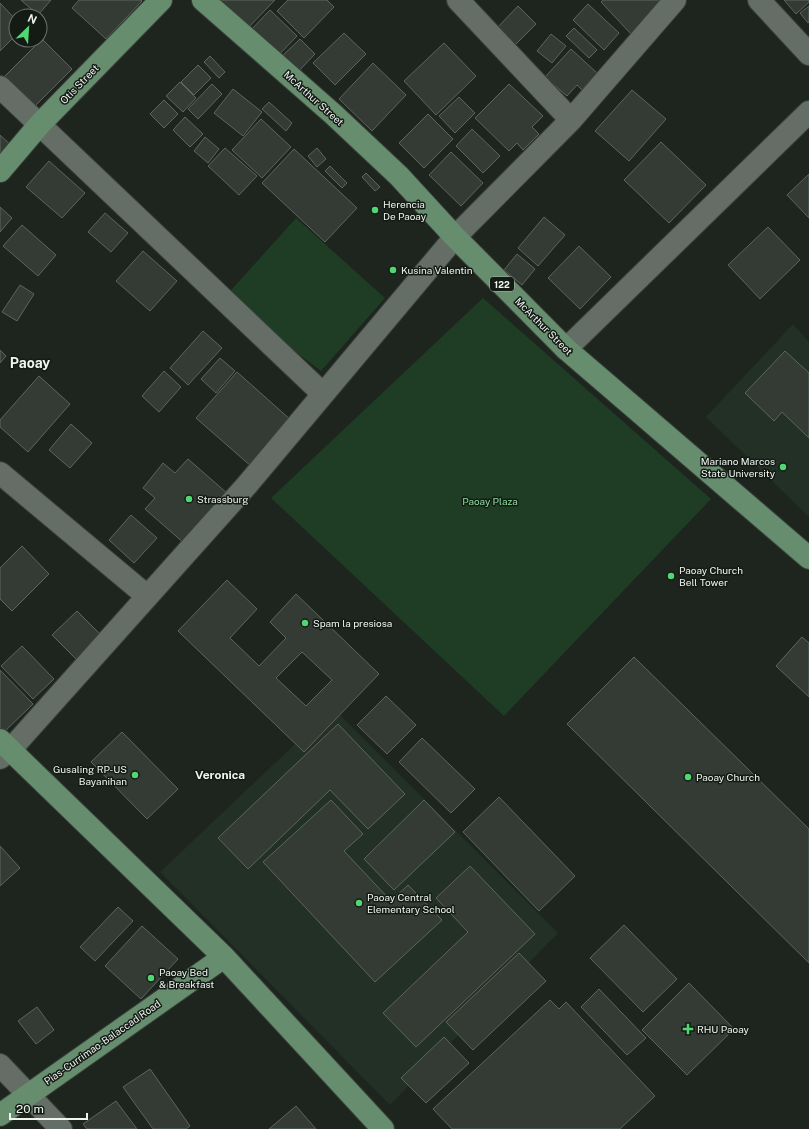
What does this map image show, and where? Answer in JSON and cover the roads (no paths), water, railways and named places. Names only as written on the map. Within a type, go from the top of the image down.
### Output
[{"type":"main road","name":"Otis Street","points":[[0,171],[40,124],[161,0]]},
{"type":"main road","name":"McArthur Street","points":[[203,0],[333,114],[393,171],[566,349],[686,454],[806,551]]},
{"type":"main road","points":[[4,749],[224,957],[383,1129]]},
{"type":"main road","name":"Pias-Currimao-Balaccad Road","points":[[0,1115],[29,1093],[224,957]]},
{"type":"street","points":[[458,0],[571,120]]},
{"type":"street","points":[[4,749],[147,596],[247,485],[322,393],[455,236],[571,120],[675,0]]},
{"type":"street","points":[[759,0],[809,54]]},
{"type":"street","points":[[0,87],[322,393]]},
{"type":"street","points":[[566,349],[809,112]]},
{"type":"street","points":[[0,474],[147,596]]},
{"type":"street","points":[[0,1065],[29,1093],[61,1129]]},
{"type":"place","name":"Herencia De Paoay","points":[[375,210]]},
{"type":"place","name":"Kusina Valentin","points":[[393,270]]},
{"type":"place","name":"Mariano Marcos State University","points":[[783,467]]},
{"type":"place","name":"Strassburg","points":[[189,499]]},
{"type":"place","name":"Paoay Church Bell Tower","points":[[671,576]]},
{"type":"place","name":"Spam la presiosa","points":[[305,623]]},
{"type":"place","name":"Gusaling RP-US Bayanihan","points":[[135,775]]},
{"type":"place","name":"Paoay Church","points":[[688,777]]},
{"type":"place","name":"Paoay Central Elementary School","points":[[359,903]]},
{"type":"place","name":"Paoay Bed & Breakfast","points":[[151,978]]},
{"type":"place","name":"RHU Paoay","points":[[688,1029]]},
{"type":"district","name":"Paoay","points":[[30,363]]},
{"type":"district","name":"Veronica","points":[[220,775]]},
{"type":"park label","name":"Paoay Plaza","points":[[490,501]]}]
